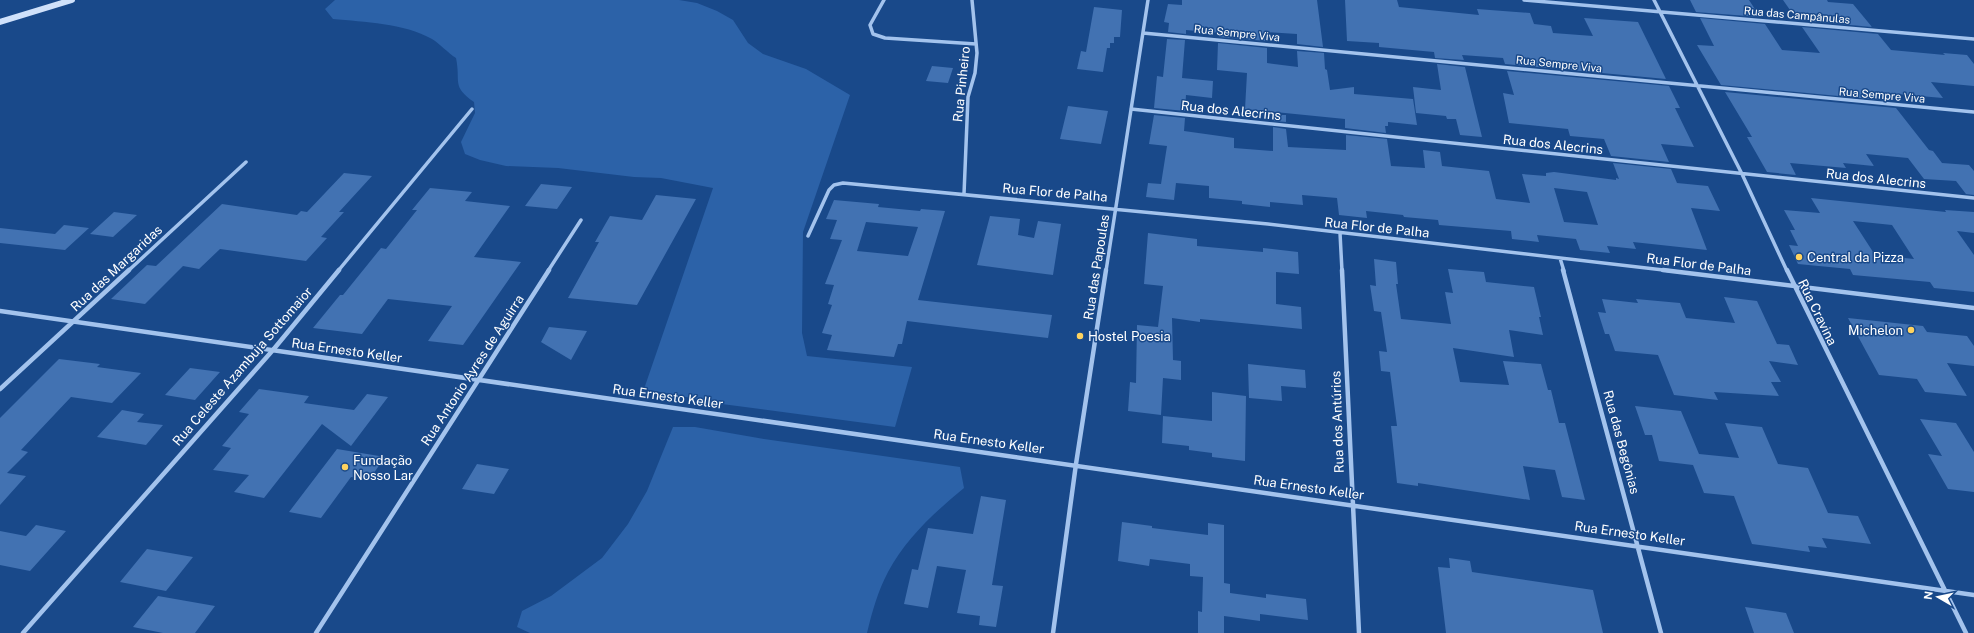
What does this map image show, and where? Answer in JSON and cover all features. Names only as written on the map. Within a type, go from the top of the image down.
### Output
[{"type":"street","points":[[0,22],[72,0]]},
{"type":"street","points":[[884,0],[870,25],[873,34],[885,38],[976,44]]},
{"type":"street","name":"Rua Pinheiro","points":[[964,194],[968,98],[975,74],[976,44],[972,0]]},
{"type":"street","name":"Rua das Papoulas","points":[[1053,633],[1076,464],[1148,0]]},
{"type":"street","name":"Rua das Campânulas","points":[[1524,0],[1974,39]]},
{"type":"street","name":"Rua Cravina","points":[[1654,0],[1742,174],[1794,286],[1966,633]]},
{"type":"street","name":"Rua Sempre Viva","points":[[1143,33],[1698,87],[1974,112]]},
{"type":"street","name":"Rua Celeste Azambuja Sottomaior","points":[[23,633],[273,350],[472,109]]},
{"type":"street","name":"Rua dos Alecrins","points":[[1131,109],[1974,198]]},
{"type":"street","name":"Rua das Margaridas","points":[[0,388],[246,162]]},
{"type":"street","name":"Rua Flor de Palha","points":[[808,236],[829,190],[834,185],[843,183],[1116,208],[1560,258],[1974,308]]},
{"type":"street","name":"Rua Antonio Ayres de Aguirra","points":[[316,633],[581,220]]},
{"type":"street","name":"Rua dos Antúrios","points":[[1340,233],[1351,504],[1359,633]]},
{"type":"street","name":"Rua das Begônias","points":[[1560,258],[1661,633]]},
{"type":"street","name":"Rua Ernesto Keller","points":[[0,311],[1076,464],[1974,595]]},
{"type":"shaded area","points":[[335,0],[679,0],[697,3],[717,11],[733,20],[748,43],[763,54],[806,69],[850,95],[803,232],[802,333],[807,356],[912,367],[895,427],[722,404],[644,389],[713,188],[661,178],[634,177],[558,168],[506,166],[480,160],[465,154],[461,142],[475,113],[474,102],[462,92],[458,83],[456,58],[432,39],[397,26],[333,19],[325,9]]},
{"type":"shaded area","points":[[673,427],[695,427],[764,439],[960,467],[964,488],[942,506],[903,548],[884,579],[873,609],[867,633],[530,633],[517,627],[522,611],[551,596],[602,558],[628,524],[647,491]]},
{"type":"building","points":[[1182,0],[1317,0],[1323,47],[1297,44],[1297,34],[1266,32],[1266,41],[1219,37],[1219,33],[1186,30],[1186,34],[1168,32],[1169,23],[1164,22],[1168,4],[1182,5]]},
{"type":"building","points":[[1345,0],[1397,0],[1399,7],[1479,15],[1477,9],[1530,13],[1534,24],[1551,26],[1553,33],[1593,36],[1584,18],[1638,22],[1666,79],[1505,64],[1503,58],[1462,55],[1464,60],[1435,58],[1434,52],[1379,47],[1379,43],[1347,41]]},
{"type":"building","points":[[1690,0],[1749,0],[1760,17],[1696,12]]},
{"type":"building","points":[[1783,0],[1827,0],[1828,2],[1853,4],[1872,27],[1797,20]]},
{"type":"building","points":[[1094,7],[1122,10],[1120,37],[1114,37],[1114,43],[1110,43],[1110,48],[1107,48],[1103,72],[1077,69],[1081,51],[1086,52]]},
{"type":"building","points":[[1700,18],[1765,24],[1782,50],[1820,53],[1802,27],[1878,34],[1891,50],[1945,55],[1943,53],[1967,55],[1974,64],[1974,86],[1931,82],[1943,98],[1885,93],[1891,101],[1721,85],[1697,45],[1714,46]]},
{"type":"building","points":[[1167,39],[1185,40],[1182,78],[1213,81],[1212,98],[1186,95],[1185,111],[1154,108],[1157,76],[1163,77]]},
{"type":"building","points":[[1218,43],[1267,48],[1267,63],[1298,67],[1297,51],[1324,53],[1325,69],[1327,70],[1330,90],[1354,87],[1354,94],[1413,99],[1417,125],[1388,122],[1388,126],[1385,126],[1386,133],[1345,128],[1345,119],[1245,109],[1247,73],[1217,70]]},
{"type":"building","points":[[1437,64],[1465,67],[1482,137],[1460,135],[1456,119],[1447,119],[1446,116],[1416,113],[1413,87],[1441,90]]},
{"type":"building","points":[[932,66],[953,68],[948,83],[926,81]]},
{"type":"building","points":[[1507,71],[1669,86],[1680,108],[1675,108],[1694,147],[1661,144],[1669,162],[1611,156],[1604,139],[1570,136],[1568,129],[1509,123],[1503,93],[1514,95]]},
{"type":"building","points":[[1725,92],[1896,108],[1929,150],[1933,151],[1942,163],[1969,165],[1974,171],[1974,195],[1966,194],[1956,181],[1924,179],[1908,158],[1866,154],[1874,166],[1843,163],[1846,168],[1790,163],[1796,175],[1767,172],[1747,137],[1752,137]]},
{"type":"building","points":[[1068,106],[1108,111],[1101,144],[1060,139]]},
{"type":"building","points":[[1154,115],[1185,118],[1184,131],[1234,138],[1234,148],[1273,151],[1273,127],[1286,129],[1288,147],[1346,150],[1346,135],[1387,139],[1391,166],[1425,168],[1423,150],[1440,152],[1442,166],[1489,171],[1496,199],[1530,203],[1522,174],[1546,176],[1546,173],[1554,172],[1616,180],[1616,178],[1619,179],[1613,163],[1671,169],[1677,183],[1708,186],[1720,211],[1691,208],[1707,250],[1633,242],[1636,249],[1607,246],[1610,253],[1580,250],[1576,239],[1537,235],[1539,242],[1512,239],[1511,231],[1439,225],[1438,220],[1404,217],[1403,215],[1366,211],[1367,218],[1339,215],[1337,198],[1302,195],[1303,205],[1270,202],[1270,207],[1242,204],[1242,201],[1209,198],[1209,186],[1176,183],[1174,200],[1146,197],[1148,183],[1161,184],[1167,146],[1149,144]],"holes":[[[1554,188],[1587,192],[1598,225],[1564,222]]]},
{"type":"building","points":[[1273,115],[1286,115],[1286,122],[1273,121]]},
{"type":"building","points":[[344,173],[372,176],[339,212],[344,212],[321,237],[327,238],[306,261],[220,249],[199,269],[183,266],[145,304],[111,299],[147,265],[156,266],[222,204],[297,215],[301,211],[307,212]]},
{"type":"building","points":[[541,184],[572,187],[557,209],[525,206]]},
{"type":"building","points":[[430,188],[472,192],[465,201],[510,206],[474,257],[521,262],[463,345],[428,341],[452,306],[388,299],[362,334],[313,328],[340,295],[343,295],[381,248],[386,249],[417,210],[412,210]]},
{"type":"building","points":[[656,195],[696,199],[637,305],[568,298],[599,242],[595,242],[610,216],[642,220]]},
{"type":"building","points":[[1811,198],[1946,212],[1945,210],[1974,212],[1974,233],[1957,231],[1974,255],[1974,292],[1934,288],[1930,282],[1853,275],[1850,269],[1798,264],[1789,245],[1798,246],[1790,230],[1795,230],[1784,210],[1820,213]],"holes":[[[1853,221],[1892,225],[1914,259],[1875,255]]]},
{"type":"building","points":[[834,200],[879,204],[878,207],[920,211],[921,209],[945,211],[918,300],[1052,315],[1048,338],[907,321],[902,344],[898,344],[894,357],[827,350],[832,335],[822,333],[832,305],[828,304],[834,285],[825,284],[842,240],[830,239],[837,220],[826,219]],"holes":[[[866,222],[918,227],[908,256],[857,251]]]},
{"type":"building","points":[[114,212],[137,215],[113,237],[90,234]]},
{"type":"building","points":[[990,216],[1020,219],[1018,235],[1034,238],[1038,221],[1061,224],[1053,275],[977,265]]},
{"type":"building","points":[[64,225],[89,228],[65,250],[0,243],[0,228],[55,234]]},
{"type":"building","points":[[1148,233],[1197,239],[1197,246],[1263,252],[1263,248],[1298,252],[1299,274],[1276,272],[1276,304],[1301,307],[1302,329],[1200,319],[1200,322],[1172,318],[1173,360],[1181,361],[1181,380],[1163,378],[1161,415],[1128,411],[1130,382],[1136,383],[1137,325],[1158,327],[1163,286],[1144,284]]},
{"type":"building","points":[[1374,259],[1396,262],[1398,284],[1396,284],[1401,319],[1451,324],[1445,292],[1453,293],[1448,269],[1484,272],[1486,282],[1534,287],[1541,317],[1539,317],[1543,335],[1509,330],[1514,357],[1453,348],[1460,382],[1509,385],[1503,361],[1541,364],[1548,390],[1551,390],[1559,423],[1565,423],[1585,500],[1562,497],[1555,470],[1523,466],[1530,500],[1418,483],[1418,486],[1397,483],[1391,426],[1397,426],[1390,372],[1381,371],[1379,351],[1387,352],[1381,312],[1374,311],[1370,285],[1376,286]]},
{"type":"building","points":[[1724,297],[1757,301],[1777,344],[1789,345],[1798,365],[1769,361],[1781,382],[1771,382],[1779,396],[1714,392],[1718,400],[1674,395],[1658,355],[1615,351],[1609,334],[1605,334],[1598,312],[1606,313],[1602,299],[1638,303],[1636,299],[1680,303],[1686,318],[1735,323]]},
{"type":"building","points":[[1848,318],[1923,326],[1927,332],[1967,336],[1974,346],[1974,366],[1947,363],[1967,396],[1925,392],[1917,379],[1879,375]]},
{"type":"building","points":[[549,327],[587,331],[571,360],[541,342]]},
{"type":"building","points":[[59,359],[100,364],[97,367],[141,373],[112,403],[71,397],[21,450],[28,452],[7,473],[26,476],[0,505],[0,418]]},
{"type":"building","points":[[1248,364],[1305,370],[1306,388],[1281,386],[1282,401],[1249,398]]},
{"type":"building","points":[[190,368],[220,372],[195,400],[165,395]]},
{"type":"building","points":[[259,389],[309,396],[304,403],[354,410],[367,394],[388,397],[351,446],[322,424],[264,498],[234,492],[249,475],[213,470],[231,448],[222,446],[249,414],[239,412]]},
{"type":"building","points":[[1212,392],[1246,396],[1245,461],[1212,457],[1212,453],[1189,450],[1189,446],[1162,443],[1163,416],[1212,421]]},
{"type":"building","points":[[1635,406],[1681,411],[1699,454],[1739,458],[1725,423],[1762,427],[1778,464],[1808,468],[1828,513],[1858,516],[1871,544],[1822,538],[1827,548],[1808,546],[1810,552],[1752,544],[1734,496],[1704,493],[1693,465],[1659,461],[1652,435],[1645,435]]},
{"type":"building","points":[[122,410],[144,414],[137,422],[163,425],[146,445],[97,437]]},
{"type":"building","points":[[1920,419],[1956,423],[1974,452],[1974,492],[1948,489],[1928,454],[1942,456]]},
{"type":"building","points":[[337,449],[385,457],[369,480],[351,477],[321,518],[289,512]]},
{"type":"building","points":[[477,464],[509,469],[494,494],[462,489]]},
{"type":"building","points":[[981,496],[1006,500],[992,585],[1003,586],[996,627],[979,625],[980,616],[957,613],[966,570],[937,566],[928,608],[904,604],[912,569],[918,570],[928,528],[973,534]]},
{"type":"building","points":[[1122,522],[1152,526],[1152,528],[1208,535],[1208,523],[1224,525],[1224,583],[1230,584],[1230,593],[1266,598],[1266,594],[1306,599],[1308,620],[1260,614],[1260,621],[1224,616],[1224,633],[1198,633],[1198,611],[1202,612],[1203,577],[1190,576],[1190,564],[1150,559],[1149,566],[1118,561]]},
{"type":"building","points":[[36,525],[66,531],[30,571],[0,565],[0,531],[26,536]]},
{"type":"building","points":[[147,549],[193,557],[166,591],[120,582]]},
{"type":"building","points":[[1449,558],[1470,561],[1472,572],[1593,590],[1603,633],[1446,633],[1438,567],[1450,568]]},
{"type":"building","points":[[158,596],[215,606],[195,633],[163,633],[133,627]]},
{"type":"building","points":[[1745,607],[1786,613],[1794,633],[1754,633]]},
{"type":"place","name":"Central da Pizza","points":[[1799,257]]},
{"type":"place","name":"Michelon","points":[[1911,330]]},
{"type":"place","name":"Hostel Poesia","points":[[1080,336]]},
{"type":"place","name":"Fundação Nosso Lar","points":[[345,467]]}]
